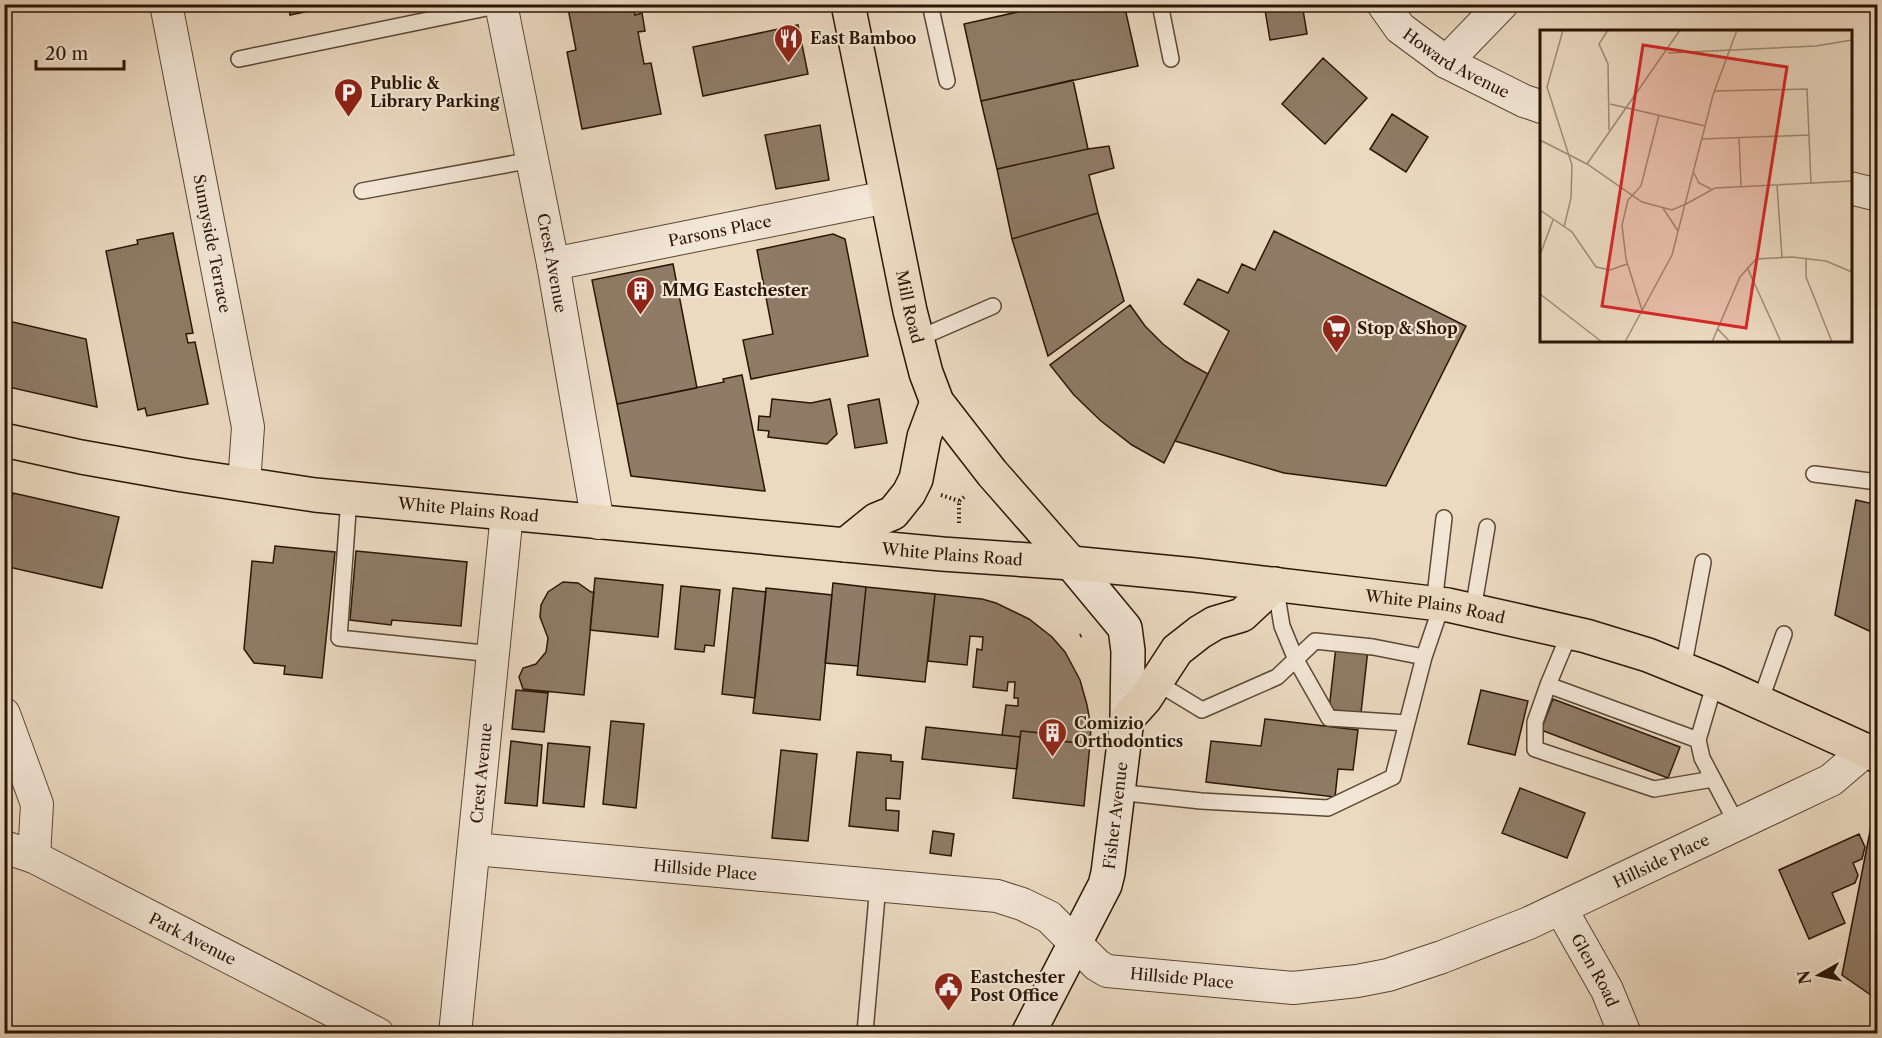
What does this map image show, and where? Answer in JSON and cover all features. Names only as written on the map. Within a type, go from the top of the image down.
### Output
[{"type":"main road","name":"Mill Road","points":[[848,4],[917,339],[926,374],[937,402],[992,473],[1071,563]]},
{"type":"main road","points":[[845,545],[876,520],[893,513],[909,494],[916,479],[924,437],[937,402]]},
{"type":"main road","name":"White Plains Road","points":[[4,440],[81,457],[279,491],[598,523],[1071,563],[1275,584],[1450,606],[1570,632],[1648,655],[1715,682],[1871,754]]},
{"type":"main road","points":[[1127,719],[1144,699],[1177,650],[1215,623],[1242,615],[1275,584]]},
{"type":"street","name":"Sunnyside Terrace","points":[[166,4],[248,427],[244,484]]},
{"type":"street","name":"Howard Avenue","points":[[1383,4],[1400,28],[1446,62],[1524,101],[1540,106]]},
{"type":"street","points":[[1446,62],[1502,4]]},
{"type":"street","name":"Crest Avenue","points":[[501,5],[553,264],[598,523]]},
{"type":"street","points":[[1852,188],[1878,195]]},
{"type":"street","name":"Parsons Place","points":[[553,264],[887,197]]},
{"type":"street","name":"Crest Avenue","points":[[455,1034],[507,513]]},
{"type":"street","name":"Fisher Avenue","points":[[1028,1034],[1105,885],[1127,719],[1128,651],[1125,628],[1071,563]]},
{"type":"street","points":[[4,714],[37,804],[34,857]]},
{"type":"street","name":"Hillside Place","points":[[474,849],[997,896],[1022,904],[1049,917],[1097,965],[1107,971],[1293,988],[1388,975],[1442,957],[1561,909],[1831,780],[1871,754]]},
{"type":"street","name":"Park Avenue","points":[[4,847],[34,857],[378,1034]]},
{"type":"street","name":"Glen Road","points":[[1561,909],[1607,990],[1625,1034]]},
{"type":"lane","points":[[930,4],[947,81]]},
{"type":"lane","points":[[1160,4],[1171,59]]},
{"type":"lane","points":[[239,59],[501,5]]},
{"type":"lane","points":[[362,191],[532,160]]},
{"type":"lane","points":[[917,339],[993,306]]},
{"type":"lane","points":[[1814,474],[1878,482]]},
{"type":"lane","points":[[350,498],[339,638],[493,654]]},
{"type":"lane","points":[[1444,518],[1450,606]]},
{"type":"lane","points":[[1117,792],[1201,801],[1328,808],[1393,777],[1424,657],[1487,527]]},
{"type":"lane","points":[[1683,669],[1703,562]]},
{"type":"lane","points":[[1275,584],[1282,626],[1296,660],[1329,718],[1407,723]]},
{"type":"lane","points":[[1570,632],[1535,722],[1535,749],[1654,789],[1713,779]]},
{"type":"lane","points":[[1760,702],[1784,634]]},
{"type":"lane","points":[[1156,682],[1202,710],[1277,677],[1315,641],[1373,647],[1424,657]]},
{"type":"lane","points":[[1715,682],[1698,740],[1702,758],[1737,824]]},
{"type":"lane","points":[[1548,685],[1698,740]]},
{"type":"lane","points":[[873,1034],[865,1032],[878,885]]},
{"type":"path","points":[[959,523],[959,501],[964,497]]},
{"type":"building","points":[[288,4],[342,4],[290,15]]},
{"type":"building","points":[[558,4],[633,4],[635,15],[642,13],[645,31],[638,32],[644,64],[651,63],[661,114],[582,129],[567,52],[576,50],[568,8],[559,9]]},
{"type":"building","points":[[1053,4],[1124,4],[1138,66],[981,101],[964,24]]},
{"type":"building","points":[[1264,4],[1302,4],[1307,34],[1270,40]]},
{"type":"building","points":[[798,25],[808,74],[703,96],[693,47]]},
{"type":"building","points":[[1323,58],[1367,98],[1325,144],[1282,104]]},
{"type":"building","points":[[1073,80],[1088,149],[997,169],[981,101]]},
{"type":"building","points":[[1392,114],[1428,137],[1406,172],[1370,149]]},
{"type":"building","points":[[820,125],[829,180],[776,189],[765,135]]},
{"type":"building","points":[[1109,146],[1114,168],[1089,175],[1098,213],[1012,239],[997,169]]},
{"type":"building","points":[[1098,213],[1124,301],[1048,356],[1012,239]]},
{"type":"building","name":"Stop & Shop","points":[[1274,231],[1466,326],[1386,486],[1284,473],[1175,441],[1229,331],[1184,304],[1198,279],[1228,293],[1242,264],[1255,270]]},
{"type":"building","points":[[173,233],[193,333],[186,334],[188,343],[195,342],[208,404],[147,416],[145,408],[138,410],[106,251],[138,244],[137,240]]},
{"type":"building","points":[[833,234],[845,239],[868,356],[751,379],[743,340],[773,334],[757,250]]},
{"type":"building","name":"MMG Eastchester","points":[[673,264],[697,388],[617,404],[592,280]]},
{"type":"building","points":[[1130,305],[1145,326],[1163,344],[1185,361],[1208,374],[1164,463],[1132,445],[1101,421],[1074,395],[1050,365]]},
{"type":"building","points":[[4,320],[86,339],[97,407],[4,386]]},
{"type":"building","points":[[742,375],[765,491],[631,476],[617,404],[724,382],[723,379]]},
{"type":"building","points":[[772,399],[811,403],[830,399],[837,434],[827,444],[768,437],[769,431],[758,430],[759,416],[770,417]]},
{"type":"building","points":[[879,399],[887,443],[855,448],[848,405]]},
{"type":"building","points":[[13,493],[119,517],[102,588],[4,566],[4,505],[10,506]]},
{"type":"building","points":[[1856,500],[1878,505],[1878,635],[1835,615]]},
{"type":"building","points":[[275,546],[335,552],[322,678],[284,674],[285,666],[254,663],[244,649],[252,561],[273,563]]},
{"type":"building","points":[[356,551],[467,562],[461,626],[392,620],[391,625],[350,620]]},
{"type":"building","points":[[595,578],[663,585],[658,637],[590,630]]},
{"type":"building","points":[[563,582],[578,583],[594,592],[584,695],[523,689],[519,677],[523,668],[536,664],[546,652],[548,638],[540,617],[541,605],[548,592]]},
{"type":"building","points":[[833,583],[866,587],[858,666],[825,663]]},
{"type":"building","points":[[681,586],[720,590],[714,646],[705,645],[704,652],[675,649]]},
{"type":"building","points":[[866,587],[935,594],[925,682],[857,675]]},
{"type":"building","points":[[733,588],[766,592],[755,698],[722,694]]},
{"type":"building","points":[[766,588],[832,595],[820,720],[753,713]]},
{"type":"building","points":[[935,594],[982,599],[996,603],[1029,619],[1052,637],[1065,652],[1080,680],[1091,727],[1090,744],[1060,741],[1060,735],[1021,731],[1020,737],[1002,735],[1006,705],[1018,706],[1018,698],[1014,698],[1015,682],[1008,682],[1007,691],[973,687],[977,649],[982,650],[983,637],[970,636],[967,665],[928,661]]},
{"type":"building","points":[[1336,646],[1368,649],[1361,713],[1329,710]]},
{"type":"building","points":[[516,690],[548,693],[544,732],[512,729]]},
{"type":"building","points":[[1481,690],[1528,701],[1515,755],[1468,744]]},
{"type":"building","points":[[1553,699],[1680,747],[1668,778],[1541,730]]},
{"type":"building","points":[[1265,719],[1358,730],[1353,770],[1338,769],[1335,797],[1206,782],[1211,741],[1261,746]]},
{"type":"building","points":[[611,721],[644,724],[636,808],[603,804]]},
{"type":"building","points":[[926,727],[1020,737],[1017,769],[922,759]]},
{"type":"building","name":"Comizio Orthodontics","points":[[1021,731],[1060,735],[1060,741],[1090,744],[1084,806],[1013,798]]},
{"type":"building","points":[[511,741],[542,745],[537,806],[505,803]]},
{"type":"building","points":[[548,743],[590,747],[584,807],[543,803]]},
{"type":"building","points":[[781,750],[817,754],[808,841],[772,838]]},
{"type":"building","points":[[857,752],[891,755],[891,761],[903,762],[900,799],[886,798],[886,810],[899,811],[898,831],[849,826]]},
{"type":"building","points":[[1520,788],[1585,813],[1567,858],[1502,833]]},
{"type":"building","points":[[1873,816],[1878,817],[1878,1000],[1842,975]]},
{"type":"building","points":[[933,831],[954,834],[951,856],[930,853]]},
{"type":"building","points":[[1859,834],[1865,847],[1862,859],[1853,863],[1858,875],[1855,883],[1832,893],[1845,923],[1809,939],[1779,870]]},
{"type":"place","name":"East Bamboo","points":[[789,64]]},
{"type":"place","name":"Public & Library Parking","points":[[349,118]]},
{"type":"place","name":"MMG Eastchester","points":[[641,316]]},
{"type":"place","name":"Stop & Shop","points":[[1336,354]]},
{"type":"place","name":"Comizio Orthodontics","points":[[1053,758]]},
{"type":"place","name":"Eastchester Post Office","points":[[949,1012]]}]
